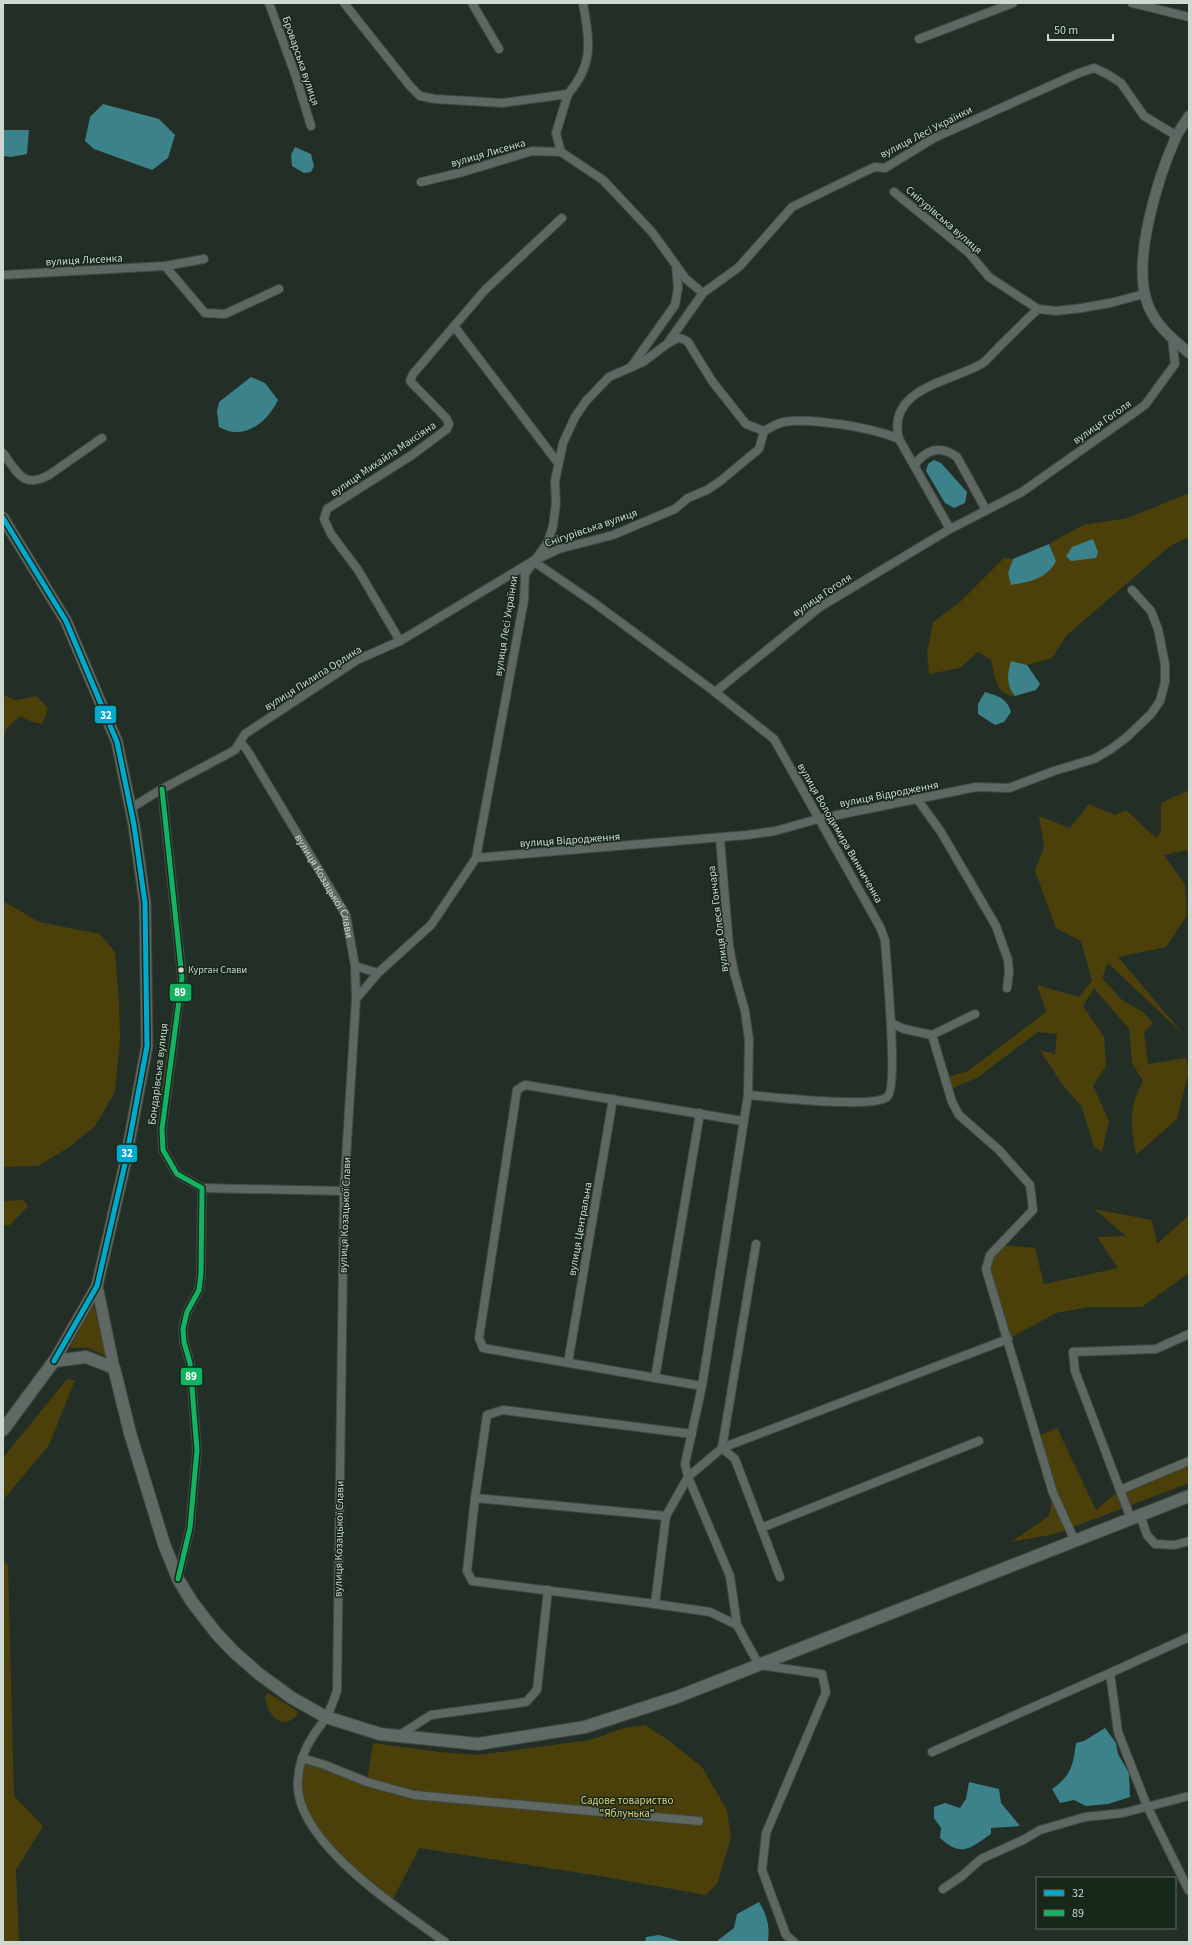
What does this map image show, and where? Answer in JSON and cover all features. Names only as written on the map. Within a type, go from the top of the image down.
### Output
[{"type":"main road","points":[[3,518],[66,621],[117,742],[131,808],[145,903],[147,1046],[126,1164],[97,1286],[54,1361],[3,1430]]},
{"type":"main road","points":[[97,1286],[114,1368],[130,1433],[164,1544],[178,1579],[192,1602],[211,1627],[234,1652],[259,1674],[292,1698],[326,1717],[380,1734],[478,1744],[585,1727],[677,1697],[1189,1496]]},
{"type":"main road","points":[[54,1361],[86,1357],[114,1368]]},
{"type":"street","name":"Броварська вулиця","points":[[269,3],[296,77],[311,126]]},
{"type":"street","points":[[344,3],[410,86],[420,96],[435,99],[503,103],[568,94]]},
{"type":"street","points":[[472,3],[499,49]]},
{"type":"street","points":[[583,3],[589,44],[585,67],[577,83],[568,94],[556,132],[562,152],[603,180],[652,232],[686,279],[703,293]]},
{"type":"street","points":[[919,39],[1013,3]]},
{"type":"street","points":[[1132,3],[1189,18]]},
{"type":"street","name":"вулиця Лесі Українки","points":[[356,999],[378,973],[431,925],[476,858],[524,600],[525,574],[548,542],[553,526],[556,503],[555,481],[563,443],[575,417],[586,401],[609,378],[643,362],[667,344],[703,293],[739,267],[792,207],[875,167],[885,168],[934,138],[1079,73],[1094,68],[1121,83],[1144,116],[1176,136]]},
{"type":"street","points":[[1189,116],[1176,136],[1166,164],[1147,228],[1143,265],[1144,294],[1148,306],[1159,325],[1189,353]]},
{"type":"street","name":"вулиця Лисенка","points":[[421,182],[462,172],[532,151],[562,152]]},
{"type":"street","name":"Снігурівська вулиця","points":[[894,192],[969,253],[989,277],[1038,309],[1056,311],[1082,308],[1110,303],[1144,294]]},
{"type":"street","name":"вулиця Михайла Максіяна","points":[[400,641],[358,570],[331,534],[324,519],[327,509],[412,455],[447,429],[449,424],[446,418],[410,381],[413,374],[485,290],[562,218]]},
{"type":"street","name":"вулиця Лисенка","points":[[3,275],[165,266],[204,259]]},
{"type":"street","points":[[630,368],[675,305],[678,288],[676,264]]},
{"type":"street","points":[[165,266],[205,314],[225,314],[279,289]]},
{"type":"street","points":[[950,529],[899,439],[895,426],[898,413],[907,402],[922,390],[983,363],[1038,309]]},
{"type":"street","points":[[454,326],[558,463]]},
{"type":"street","points":[[667,344],[678,338],[688,342],[712,381],[746,424],[764,431],[784,422],[816,422],[884,432],[899,439]]},
{"type":"street","name":"вулиця Гоголя","points":[[715,692],[820,608],[950,529],[1022,492],[1145,405],[1175,364],[1172,338]]},
{"type":"street","name":"Снігурівська вулиця","points":[[533,561],[559,549],[613,535],[675,509],[688,498],[707,490],[719,482],[758,449],[764,431]]},
{"type":"street","points":[[3,454],[23,479],[30,482],[40,480],[49,475],[102,438]]},
{"type":"street","points":[[914,466],[921,455],[931,451],[940,449],[950,452],[957,457],[986,510]]},
{"type":"street","name":"вулиця Пилипа Орлика","points":[[131,808],[162,789],[235,750],[245,734],[357,660],[400,641],[533,561]]},
{"type":"street","name":"вулиця Володимира Винниченка","points":[[533,561],[593,602],[715,692],[774,739],[818,819],[875,917],[885,940],[891,1023],[892,1086],[888,1097],[882,1100],[852,1102],[748,1095]]},
{"type":"street","name":"вулиця Відродження","points":[[476,858],[720,839],[775,831],[818,819],[918,800],[976,787],[1008,788],[1030,782],[1054,771],[1094,759],[1111,749],[1142,724],[1160,701],[1165,682],[1165,664],[1158,629],[1151,611],[1132,590]]},
{"type":"street","name":"вулиця Козацької Слави","points":[[240,742],[247,750],[346,915],[355,966],[356,999],[344,1191],[337,1691],[326,1717],[311,1738],[302,1758],[297,1780],[300,1800],[304,1816],[325,1842],[363,1881],[445,1942]]},
{"type":"street","name":"Бондарівська вулиця","points":[[162,789],[182,978],[162,1129],[163,1150],[177,1174],[202,1188]]},
{"type":"street","points":[[918,800],[941,832],[996,926],[1008,960],[1009,972],[1007,988]]},
{"type":"street","name":"вулиця Олеся Гончара","points":[[688,1477],[686,1464],[702,1386],[748,1095],[749,1040],[745,1011],[734,972],[729,946],[720,839]]},
{"type":"street","points":[[355,966],[378,973]]},
{"type":"street","points":[[891,1023],[904,1030],[932,1035],[975,1014]]},
{"type":"street","points":[[932,1035],[952,1102],[959,1115],[999,1150],[1030,1185],[1033,1210],[990,1255],[986,1268],[1053,1493],[1075,1541]]},
{"type":"street","points":[[702,1386],[483,1348],[479,1338],[517,1090],[526,1085],[700,1113],[744,1117]]},
{"type":"street","name":"вулиця Центральна","points":[[568,1363],[613,1099]]},
{"type":"street","points":[[656,1378],[700,1113]]},
{"type":"street","points":[[178,1579],[190,1528],[197,1450],[190,1363],[184,1342],[183,1329],[187,1312],[199,1290],[201,1273],[202,1188],[344,1191]]},
{"type":"street","points":[[722,1448],[756,1244]]},
{"type":"street","points":[[1189,1334],[1156,1349],[1073,1352],[1075,1371],[1120,1490],[1136,1517],[1155,1544],[1175,1545],[1189,1542]]},
{"type":"street","points":[[655,1604],[666,1516],[688,1477],[722,1448],[1008,1339]]},
{"type":"street","points":[[692,1434],[503,1410],[487,1415],[475,1498],[467,1571],[472,1581],[710,1612],[737,1625]]},
{"type":"street","points":[[761,1528],[979,1441]]},
{"type":"street","points":[[722,1448],[735,1459],[780,1577]]},
{"type":"street","points":[[1120,1490],[1189,1461]]},
{"type":"street","points":[[688,1477],[730,1576],[737,1625],[759,1665],[822,1674],[826,1692],[766,1833],[762,1870],[786,1935],[794,1942]]},
{"type":"street","points":[[475,1498],[666,1516]]},
{"type":"street","points":[[398,1736],[431,1715],[526,1702],[537,1690],[548,1590]]},
{"type":"street","points":[[932,1752],[1189,1637]]},
{"type":"street","points":[[1110,1673],[1118,1732],[1147,1806],[1189,1891]]},
{"type":"street","points":[[302,1758],[325,1765],[367,1782],[414,1795],[700,1821]]},
{"type":"street","points":[[943,1889],[962,1876],[981,1859],[1023,1840],[1040,1830],[1085,1817],[1123,1812],[1189,1796]]},
{"type":"green space","points":[[1189,493],[1189,537],[1170,546],[1066,636],[1052,658],[1027,665],[1011,661],[1008,679],[1010,688],[1015,696],[1008,695],[1000,689],[995,678],[991,660],[978,652],[960,668],[929,674],[927,653],[933,622],[959,603],[1004,558],[1013,559],[1008,573],[1056,561],[1049,544],[1083,525],[1128,518]]},
{"type":"green space","points":[[3,695],[16,700],[37,696],[48,709],[42,724],[32,722],[20,716],[6,729],[3,744]]},
{"type":"green space","points":[[1189,790],[1189,855],[1186,850],[1164,855],[1185,884],[1187,915],[1166,947],[1118,957],[1184,1035],[1108,963],[1102,978],[1122,1000],[1143,1012],[1153,1023],[1144,1032],[1148,1064],[1186,1058],[1189,1071],[1177,1119],[1136,1155],[1132,1117],[1135,1100],[1143,1081],[1132,1063],[1129,1029],[1094,988],[1083,1006],[1104,1037],[1106,1066],[1093,1086],[1109,1121],[1102,1152],[1094,1147],[1082,1107],[1062,1084],[1040,1050],[1055,1054],[1057,1034],[1038,1032],[977,1078],[948,1090],[945,1078],[968,1071],[1046,1012],[1037,985],[1079,997],[1092,981],[1081,941],[1056,928],[1035,871],[1044,847],[1039,816],[1070,828],[1089,804],[1115,815],[1126,810],[1156,838],[1161,832],[1161,803]]},
{"type":"green space","points":[[3,901],[39,922],[100,934],[115,952],[120,1039],[115,1092],[95,1126],[68,1148],[38,1166],[3,1167]]},
{"type":"green space","points":[[23,1200],[28,1206],[10,1225],[3,1226],[3,1201]]},
{"type":"green space","points":[[1094,1209],[1152,1220],[1157,1244],[1189,1215],[1189,1273],[1142,1307],[1088,1307],[1056,1313],[1008,1339],[986,1269],[1000,1245],[1035,1248],[1044,1284],[1118,1268],[1097,1237],[1126,1236]]},
{"type":"green space","points":[[93,1303],[108,1357],[88,1348],[70,1348]]},
{"type":"green space","points":[[67,1379],[75,1380],[49,1445],[3,1500],[3,1458]]},
{"type":"green space","points":[[1057,1428],[1096,1510],[1120,1490],[1189,1461],[1189,1483],[1055,1534],[1011,1542],[1049,1516],[1053,1493],[1037,1437]]},
{"type":"green space","points":[[3,1560],[8,1565],[14,1796],[43,1826],[16,1870],[19,1942],[3,1942]]},
{"type":"green space","points":[[268,1693],[297,1711],[297,1715],[291,1720],[285,1722],[275,1718],[271,1714],[266,1702],[265,1696]]},
{"type":"green space","name":"Садове товариство \"Яблунька\"","points":[[645,1725],[667,1739],[702,1767],[727,1810],[731,1838],[717,1884],[706,1895],[600,1876],[419,1848],[391,1903],[363,1881],[304,1816],[297,1779],[302,1758],[367,1782],[373,1743],[439,1752],[478,1755],[590,1740],[624,1728]]},
{"type":"water","points":[[103,104],[159,119],[175,135],[168,158],[152,170],[94,149],[85,141],[90,117]]},
{"type":"water","points":[[3,130],[29,130],[27,154],[11,157],[3,156]]},
{"type":"water","points":[[295,147],[311,154],[314,166],[311,172],[304,173],[292,166],[291,155]]},
{"type":"water","points":[[251,377],[265,383],[278,400],[275,406],[266,418],[255,427],[248,430],[232,432],[219,427],[217,412],[219,402]]},
{"type":"water","points":[[934,460],[941,463],[967,492],[965,503],[954,508],[945,503],[926,471],[928,464]]},
{"type":"water","points":[[1093,539],[1098,552],[1096,558],[1071,561],[1066,556],[1072,547]]},
{"type":"water","points":[[1049,544],[1056,561],[1048,572],[1037,579],[1011,585],[1008,573],[1013,559]]},
{"type":"water","points":[[1011,661],[1027,665],[1040,684],[1036,690],[1015,696],[1010,688],[1008,679]]},
{"type":"water","points":[[985,692],[998,696],[1009,707],[1011,712],[1004,722],[995,725],[978,714],[978,704]]},
{"type":"water","points":[[1105,1728],[1116,1743],[1118,1754],[1129,1773],[1130,1797],[1108,1804],[1086,1806],[1074,1800],[1060,1803],[1052,1789],[1068,1774],[1074,1758],[1076,1743],[1084,1741]]},
{"type":"water","points":[[969,1782],[999,1789],[1001,1803],[1020,1826],[991,1828],[991,1834],[971,1847],[966,1849],[954,1848],[940,1838],[941,1828],[934,1818],[934,1807],[945,1803],[960,1808],[966,1799]]},
{"type":"water","points":[[759,1902],[767,1921],[769,1931],[768,1942],[645,1942],[646,1937],[659,1935],[680,1941],[717,1941],[734,1928],[737,1914]]},
{"type":"transit line","name":"32","points":[[3,518],[66,621],[117,742],[134,825],[145,903],[147,1046],[125,1164],[97,1286],[54,1361]]},
{"type":"transit line","name":"89","points":[[162,789],[182,978],[162,1129],[163,1150],[177,1174],[202,1188],[201,1273],[199,1290],[187,1312],[183,1329],[184,1342],[190,1363],[197,1450],[190,1528],[178,1579]]},
{"type":"place","name":"Курган Слави","points":[[181,970]]}]
